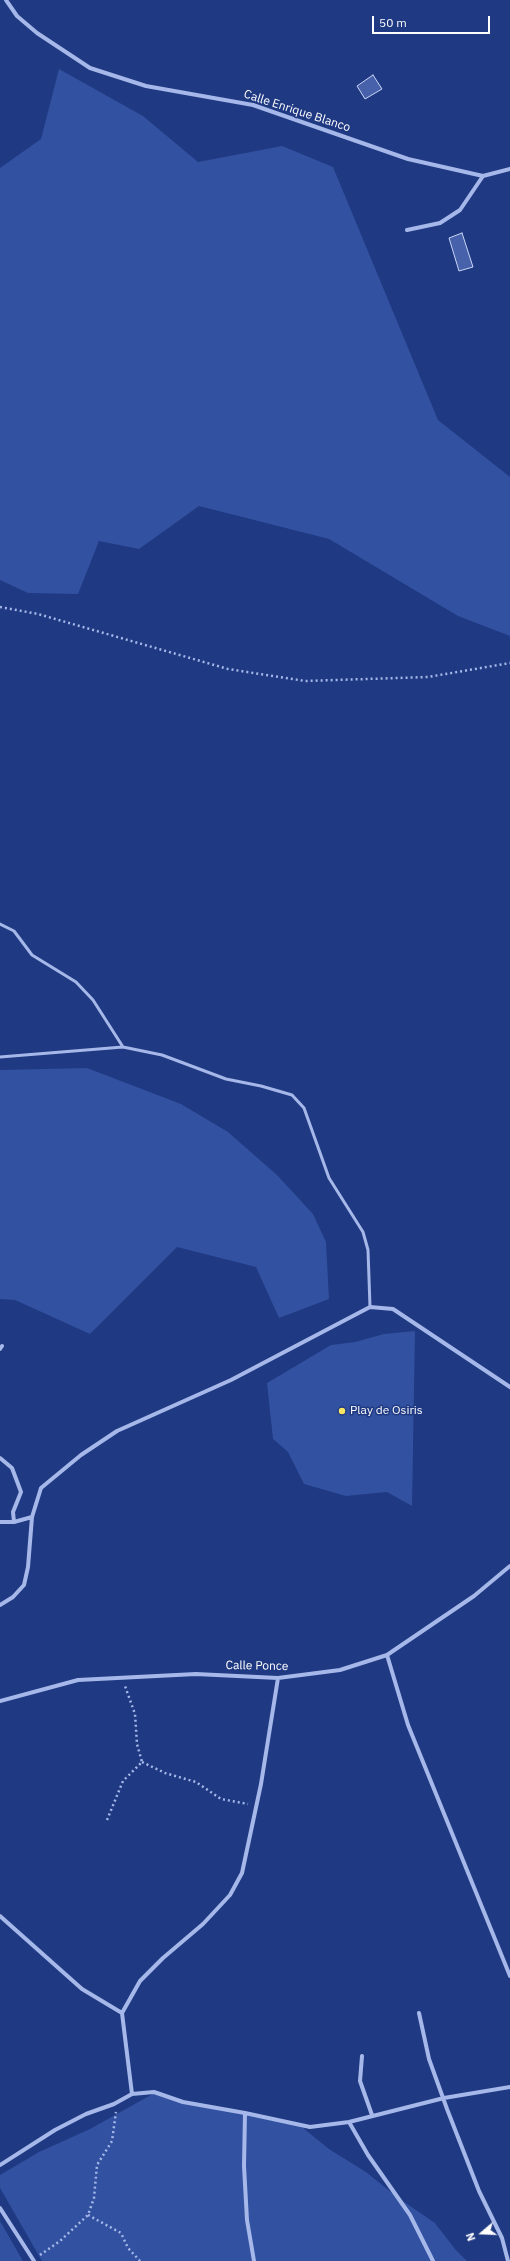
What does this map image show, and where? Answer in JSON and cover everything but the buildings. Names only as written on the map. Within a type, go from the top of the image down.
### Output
[{"type":"street","name":"Calle Enrique Blanco","points":[[6,0],[17,16],[37,33],[90,68],[146,86],[253,105],[408,159],[483,176],[510,169]]},
{"type":"street","points":[[407,230],[440,223],[460,210],[483,176]]},
{"type":"street","points":[[0,1605],[13,1597],[24,1585],[28,1567],[32,1517],[41,1488],[81,1455],[117,1431],[231,1380],[370,1307],[393,1309],[510,1386]]},
{"type":"street","points":[[0,1458],[12,1468],[21,1492],[13,1512],[14,1522]]},
{"type":"street","points":[[0,1522],[14,1522],[32,1517]]},
{"type":"street","name":"Calle Ponce","points":[[0,1702],[78,1680],[196,1674],[278,1678],[340,1670],[388,1655],[474,1596],[510,1566]]},
{"type":"street","points":[[388,1655],[408,1725],[510,1976]]},
{"type":"street","points":[[132,2094],[122,2013],[140,1981],[168,1954],[203,1924],[230,1895],[242,1873],[257,1805],[278,1678]]},
{"type":"street","points":[[0,1916],[82,1989],[122,2013]]},
{"type":"street","points":[[419,2013],[430,2059],[477,2185],[502,2238],[508,2261]]},
{"type":"street","points":[[362,2056],[360,2081],[372,2115]]},
{"type":"street","points":[[0,2165],[55,2130],[86,2114],[114,2104],[132,2094],[154,2092],[183,2102],[245,2112],[310,2127],[349,2122],[444,2098],[510,2088]]},
{"type":"street","points":[[245,2112],[246,2205],[254,2261]]},
{"type":"street","points":[[349,2122],[368,2155],[410,2215],[433,2261]]},
{"type":"street","points":[[0,2208],[34,2261]]},
{"type":"lane","points":[[0,924],[14,931],[32,955],[76,982],[93,1000],[122,1046]]},
{"type":"lane","points":[[0,1057],[122,1046],[162,1056],[226,1079],[261,1086],[292,1095],[304,1108],[329,1178],[364,1232],[368,1250],[370,1307]]},
{"type":"path","points":[[0,607],[38,614],[228,669],[305,681],[428,676],[510,663]]},
{"type":"path","points":[[122,1678],[135,1714],[137,1744],[142,1762],[165,1773],[196,1782],[222,1800],[257,1805]]},
{"type":"path","points":[[107,1820],[123,1781],[142,1762]]},
{"type":"path","points":[[34,2261],[60,2241],[88,2215],[94,2198],[98,2165],[112,2141],[115,2125],[114,2104]]},
{"type":"path","points":[[88,2215],[121,2233],[128,2248],[140,2261]]},
{"type":"shaded area","points":[[59,69],[143,116],[198,162],[282,146],[333,167],[438,420],[510,477],[510,636],[458,616],[329,539],[199,506],[139,549],[99,541],[78,594],[28,593],[0,580],[0,168],[41,139]]},
{"type":"shaded area","points":[[87,1068],[181,1104],[228,1132],[277,1175],[313,1214],[326,1242],[329,1299],[279,1318],[256,1267],[177,1247],[90,1334],[15,1300],[0,1299],[0,1070]]},
{"type":"shaded area","name":"Play de Osiris","points":[[415,1331],[412,1506],[387,1492],[346,1496],[304,1484],[288,1452],[273,1439],[267,1383],[331,1345],[355,1342],[384,1334]]},
{"type":"shaded area","points":[[158,2091],[193,2105],[297,2123],[329,2149],[366,2172],[397,2197],[435,2223],[455,2249],[467,2261],[42,2261],[0,2188],[0,2175],[39,2152],[90,2129]]},
{"type":"shaded area","points":[[0,2221],[23,2261],[0,2261]]},
{"type":"place","name":"Play de Osiris","points":[[342,1411]]}]
